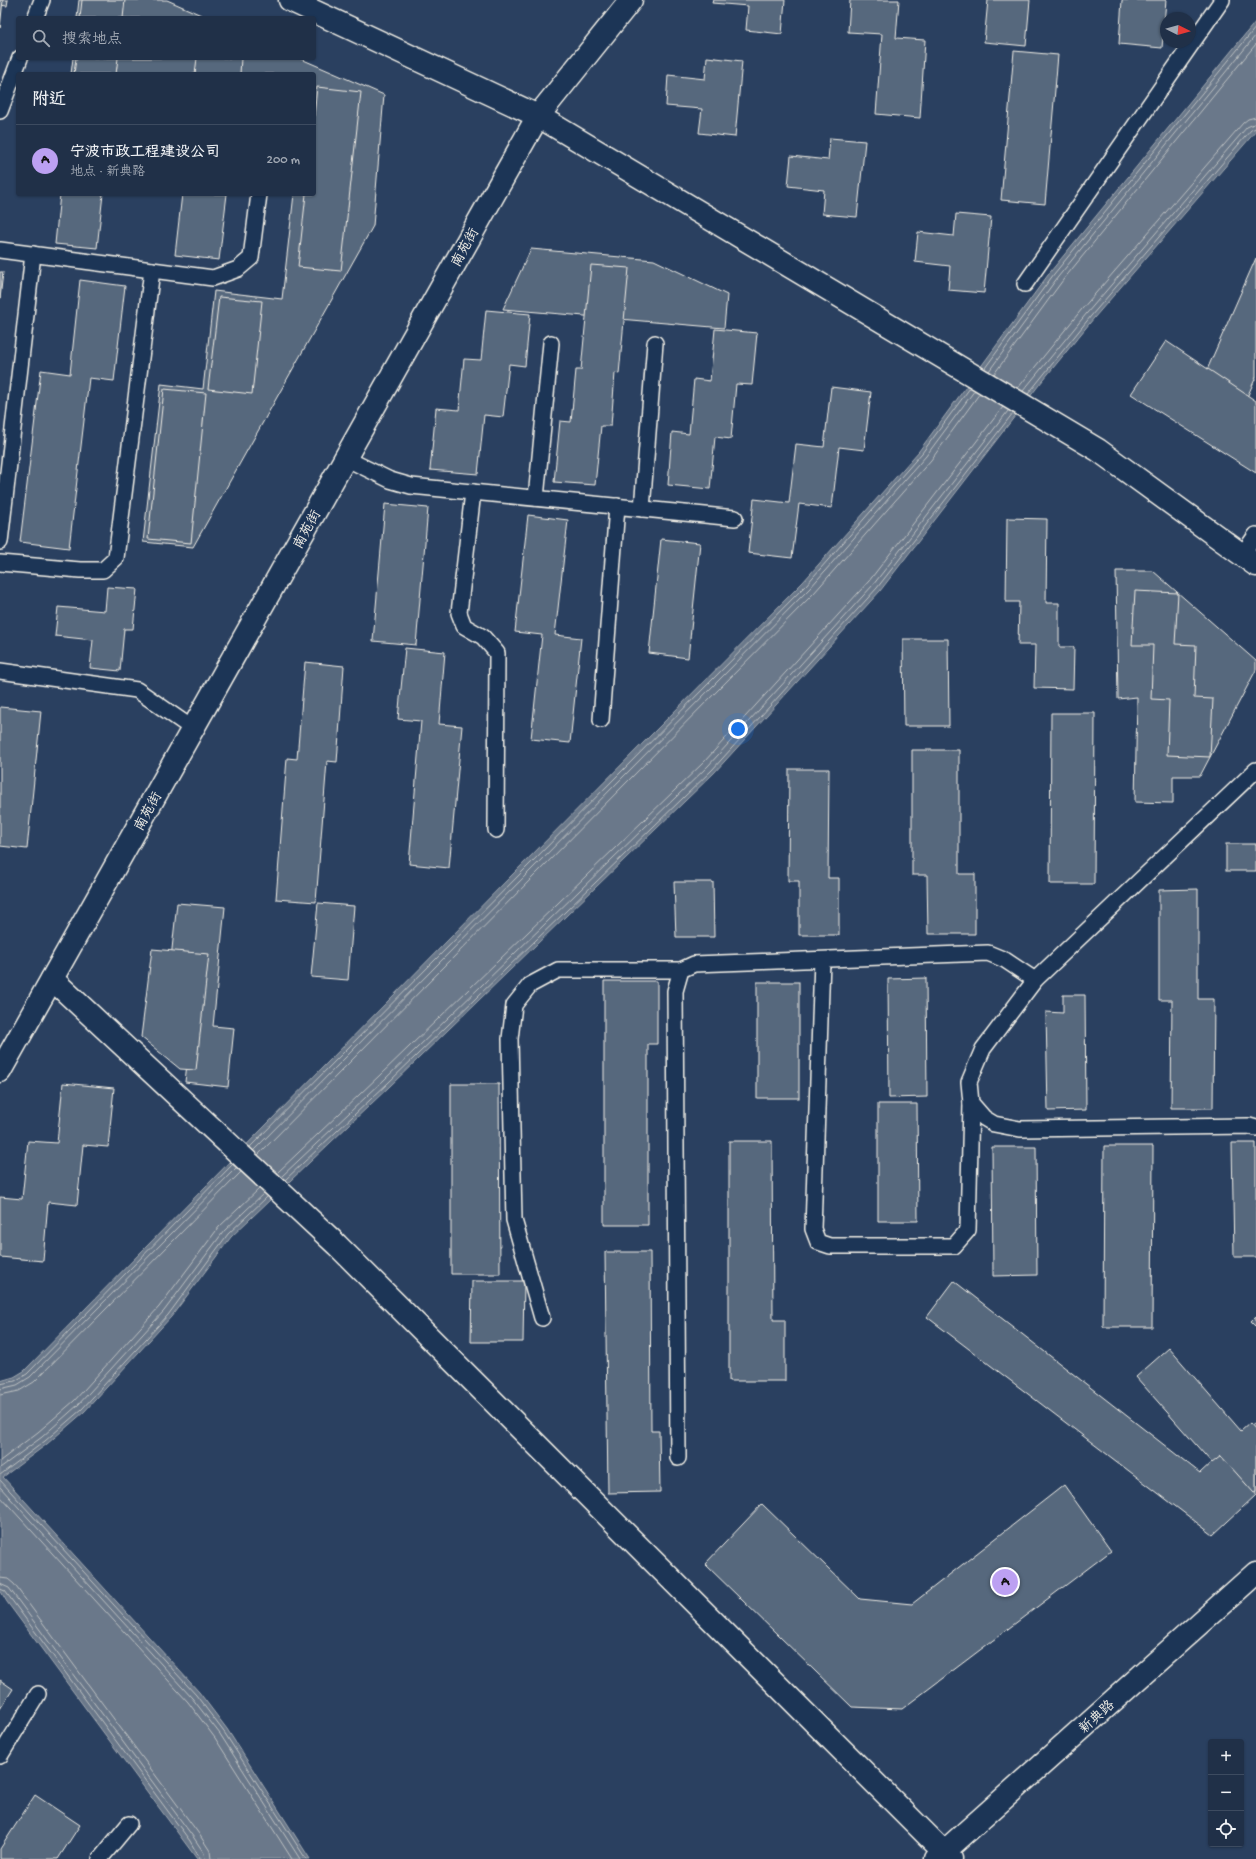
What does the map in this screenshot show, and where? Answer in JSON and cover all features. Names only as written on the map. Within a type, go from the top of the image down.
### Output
[{"type":"street","points":[[290,0],[538,116],[1098,450],[1249,560]]},
{"type":"street","name":"南苑街","points":[[0,1071],[538,116],[631,0]]},
{"type":"street","points":[[52,979],[337,1246],[944,1856]]},
{"type":"street","name":"新典路","points":[[944,1856],[1256,1574]]},
{"type":"lane","points":[[36,16],[42,0]]},
{"type":"lane","points":[[1025,284],[1220,1]]},
{"type":"lane","points":[[0,111],[19,60]]},
{"type":"lane","points":[[0,250],[213,278],[238,269],[251,258],[259,196]]},
{"type":"lane","points":[[0,542],[33,254]]},
{"type":"lane","points":[[0,563],[80,570],[103,570],[116,558],[152,270]]},
{"type":"lane","points":[[536,498],[551,342]]},
{"type":"lane","points":[[642,509],[655,343]]},
{"type":"lane","points":[[345,458],[390,480],[411,486],[735,518]]},
{"type":"lane","points":[[473,492],[459,613],[464,626],[483,637],[497,653],[496,830]]},
{"type":"lane","points":[[601,720],[617,506]]},
{"type":"lane","points":[[1249,560],[1256,535]]},
{"type":"lane","points":[[0,671],[137,690],[193,729]]},
{"type":"lane","points":[[822,960],[813,1228],[818,1242],[830,1246],[954,1246],[968,1230],[971,1103],[969,1082],[983,1049],[1035,980],[1256,770]]},
{"type":"lane","points":[[542,1318],[514,1220],[510,1039],[514,1005],[530,986],[558,970],[681,970],[694,964],[988,953],[1005,960],[1035,980]]},
{"type":"lane","points":[[678,1458],[676,991],[681,970]]},
{"type":"lane","points":[[971,1103],[984,1118],[994,1124],[1020,1129],[1249,1126],[1256,1128]]},
{"type":"lane","points":[[0,1756],[38,1694]]},
{"type":"lane","points":[[100,1859],[129,1824]]},
{"type":"water","points":[[1256,21],[1256,131],[1094,318],[1039,385],[880,591],[714,773],[390,1086],[231,1237],[171,1317],[84,1412],[47,1444],[3,1477],[199,1692],[227,1729],[310,1859],[197,1859],[7,1602],[0,1590],[0,1381],[14,1377],[24,1371],[510,877],[803,582],[919,451],[1051,271]]},
{"type":"building","points":[[0,0],[8,0],[7,6],[0,5]]},
{"type":"building","points":[[0,0],[3,0],[0,28]]},
{"type":"building","points":[[79,0],[167,0],[203,16],[77,16]]},
{"type":"building","points":[[82,0],[125,0],[123,16],[80,16]]},
{"type":"building","points":[[713,0],[785,0],[782,34],[746,30],[748,6],[712,3]]},
{"type":"building","points":[[850,0],[899,0],[896,38],[925,40],[920,118],[876,114],[882,34],[848,32]]},
{"type":"building","points":[[988,0],[1030,0],[1026,46],[984,42]]},
{"type":"building","points":[[1122,0],[1166,0],[1165,12],[1160,12],[1160,48],[1119,44]]},
{"type":"building","points":[[1014,51],[1058,55],[1045,204],[1001,200]]},
{"type":"building","points":[[707,57],[742,61],[735,137],[699,133],[702,109],[666,106],[668,75],[705,79]]},
{"type":"building","points":[[73,60],[304,60],[384,95],[373,226],[193,547],[143,542],[161,384],[203,389],[214,291],[282,299],[294,196],[316,196],[316,72],[71,72]]},
{"type":"building","points":[[76,60],[118,60],[116,72],[74,72]]},
{"type":"building","points":[[197,60],[241,60],[240,72],[195,72]]},
{"type":"building","points":[[317,87],[361,92],[341,271],[298,267],[306,196],[316,196]]},
{"type":"building","points":[[830,138],[865,141],[857,217],[822,214],[824,190],[788,186],[791,156],[828,160]]},
{"type":"building","points":[[60,196],[103,196],[97,248],[55,244]]},
{"type":"building","points":[[182,196],[227,196],[219,260],[175,255]]},
{"type":"building","points":[[956,214],[991,217],[984,293],[948,290],[950,266],[915,262],[918,232],[954,236]]},
{"type":"building","points":[[531,249],[654,260],[727,295],[724,328],[503,309]]},
{"type":"building","points":[[1256,258],[1256,377],[1228,440],[1185,420]]},
{"type":"building","points":[[591,265],[629,268],[619,374],[615,373],[611,426],[601,426],[595,485],[554,482],[560,421],[571,422],[576,370],[581,370]]},
{"type":"building","points":[[0,272],[3,272],[0,299]]},
{"type":"building","points":[[80,280],[125,286],[114,381],[89,378],[69,548],[20,542],[41,370],[70,374]]},
{"type":"building","points":[[219,297],[262,301],[252,394],[208,389]]},
{"type":"building","points":[[486,310],[530,314],[525,366],[509,364],[503,417],[484,415],[478,474],[430,470],[436,408],[459,410],[464,359],[481,360]]},
{"type":"building","points":[[715,329],[757,333],[752,385],[736,384],[731,439],[715,437],[710,489],[668,485],[672,432],[689,434],[694,379],[710,381]]},
{"type":"building","points":[[1166,341],[1256,401],[1256,473],[1131,394]]},
{"type":"building","points":[[831,387],[871,392],[864,450],[839,447],[832,508],[799,504],[792,558],[748,553],[754,499],[789,503],[796,444],[824,447]]},
{"type":"building","points":[[164,389],[206,393],[191,543],[148,539]]},
{"type":"building","points":[[385,504],[428,508],[416,645],[373,641]]},
{"type":"building","points":[[528,515],[568,520],[555,635],[581,638],[570,743],[531,739],[542,635],[515,632]]},
{"type":"building","points":[[1007,518],[1047,519],[1046,603],[1059,603],[1059,647],[1074,647],[1073,689],[1034,688],[1035,645],[1018,645],[1019,602],[1006,602]]},
{"type":"building","points":[[661,539],[700,543],[688,658],[649,653]]},
{"type":"building","points":[[1116,571],[1153,571],[1256,661],[1256,670],[1200,776],[1173,776],[1173,803],[1135,802],[1137,697],[1118,699]]},
{"type":"building","points":[[107,587],[137,589],[133,629],[124,629],[120,671],[90,668],[93,640],[55,636],[58,607],[105,611]]},
{"type":"building","points":[[1135,591],[1178,593],[1175,644],[1196,645],[1194,698],[1213,699],[1210,757],[1167,755],[1169,700],[1151,699],[1153,645],[1132,645]]},
{"type":"building","points":[[903,639],[948,639],[949,726],[904,726]]},
{"type":"building","points":[[405,648],[445,652],[439,724],[462,726],[449,868],[409,864],[421,721],[398,719]]},
{"type":"building","points":[[305,662],[344,666],[337,762],[327,761],[316,902],[276,899],[287,758],[297,759]]},
{"type":"building","points":[[0,707],[41,711],[27,849],[0,846]]},
{"type":"building","points":[[1051,713],[1095,713],[1094,884],[1050,884]]},
{"type":"building","points":[[912,750],[959,750],[959,874],[975,874],[975,934],[928,934],[927,875],[912,875]]},
{"type":"building","points":[[789,769],[829,769],[828,878],[839,878],[839,935],[799,935],[799,881],[788,881]]},
{"type":"building","points":[[1226,844],[1256,844],[1256,871],[1226,871]]},
{"type":"building","points":[[674,882],[713,882],[714,937],[676,937]]},
{"type":"building","points":[[1198,889],[1198,999],[1214,999],[1213,1108],[1171,1108],[1172,1000],[1159,1000],[1159,890]]},
{"type":"building","points":[[177,903],[225,907],[213,1026],[234,1028],[228,1087],[185,1082],[191,1026],[164,1023]]},
{"type":"building","points":[[318,903],[354,906],[348,980],[311,977]]},
{"type":"building","points":[[152,949],[209,954],[196,1070],[180,1069],[141,1037]]},
{"type":"building","points":[[926,978],[927,1097],[889,1098],[888,979]]},
{"type":"building","points":[[604,981],[657,981],[657,1044],[648,1044],[648,1225],[604,1225]]},
{"type":"building","points":[[757,982],[799,982],[799,1098],[757,1098]]},
{"type":"building","points":[[1063,995],[1085,995],[1086,1110],[1048,1111],[1046,1012],[1063,1013]]},
{"type":"building","points":[[63,1083],[114,1088],[108,1147],[83,1145],[77,1205],[48,1202],[43,1261],[0,1257],[0,1197],[22,1199],[28,1141],[57,1143]]},
{"type":"building","points":[[451,1084],[499,1084],[500,1274],[451,1274]]},
{"type":"building","points":[[878,1104],[917,1104],[918,1221],[878,1221]]},
{"type":"building","points":[[729,1141],[772,1141],[773,1320],[785,1320],[785,1381],[729,1381]]},
{"type":"building","points":[[1232,1143],[1256,1143],[1256,1257],[1234,1257]]},
{"type":"building","points":[[1104,1146],[1153,1146],[1152,1327],[1103,1327]]},
{"type":"building","points":[[992,1147],[1036,1147],[1037,1275],[993,1276]]},
{"type":"building","points":[[605,1252],[650,1252],[651,1431],[659,1431],[660,1492],[608,1493]]},
{"type":"building","points":[[472,1281],[524,1281],[523,1342],[471,1342]]},
{"type":"building","points":[[954,1281],[1200,1473],[1256,1421],[1256,1495],[1213,1535],[927,1317]]},
{"type":"building","points":[[1256,1317],[1256,1327],[1251,1322]]},
{"type":"building","points":[[1169,1348],[1241,1431],[1250,1423],[1256,1430],[1256,1492],[1254,1493],[1221,1456],[1212,1463],[1136,1377]]},
{"type":"building","points":[[1064,1485],[1111,1551],[902,1709],[852,1707],[705,1564],[762,1504],[860,1599],[912,1604]]},
{"type":"building","points":[[0,1680],[13,1689],[0,1709]]},
{"type":"building","points":[[35,1795],[80,1825],[58,1859],[0,1859],[0,1849]]},
{"type":"place","name":"宁波市政工程建设公司","points":[[1005,1582]]}]
